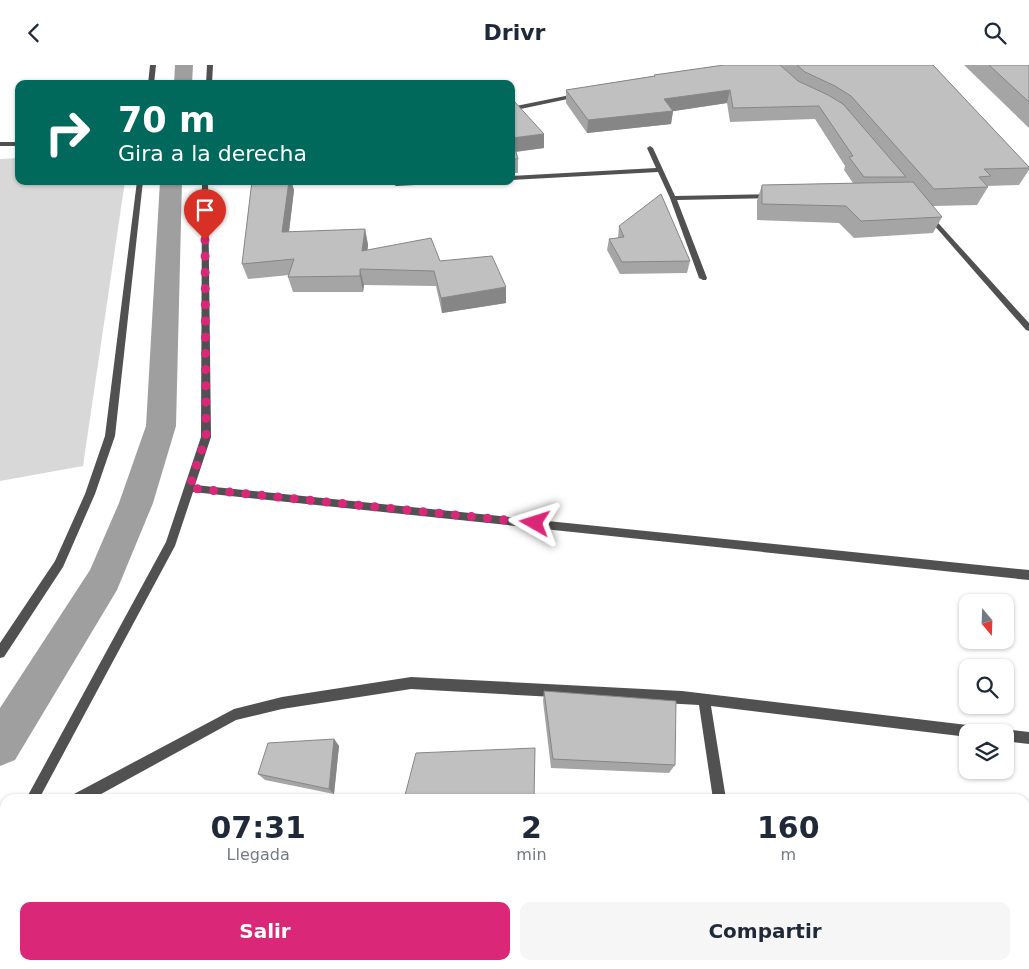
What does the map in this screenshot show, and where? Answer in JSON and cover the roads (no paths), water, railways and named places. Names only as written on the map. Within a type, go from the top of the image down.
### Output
[{"type":"street","points":[[152,80],[154,65]]},
{"type":"street","points":[[209,80],[210,65]]},
{"type":"street","points":[[515,108],[587,94]]},
{"type":"street","points":[[0,144],[15,144]]},
{"type":"street","points":[[650,148],[673,198],[703,278]]},
{"type":"street","points":[[515,178],[660,170]]},
{"type":"street","points":[[0,653],[59,564],[90,495],[110,436],[140,185]]},
{"type":"street","points":[[35,794],[171,543],[206,437],[205,185]]},
{"type":"street","points":[[673,198],[781,196]]},
{"type":"street","points":[[920,206],[1029,328]]},
{"type":"street","points":[[189,488],[1029,575]]},
{"type":"street","points":[[88,794],[234,715],[282,703],[411,683],[682,697],[959,730]]},
{"type":"street","points":[[704,700],[719,794]]},
{"type":"street","points":[[1014,736],[1029,738]]},
{"type":"waterway","points":[[183,80],[184,65]]},
{"type":"waterway","points":[[0,745],[104,579],[136,503],[161,426],[171,185]]}]
